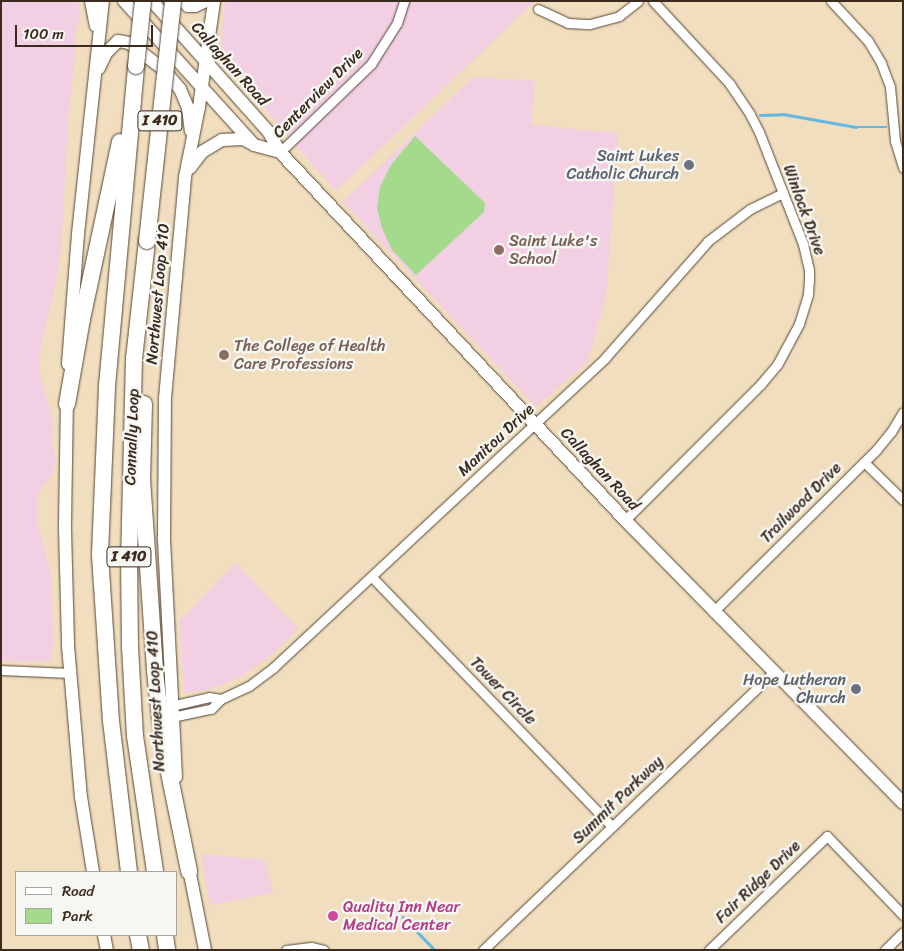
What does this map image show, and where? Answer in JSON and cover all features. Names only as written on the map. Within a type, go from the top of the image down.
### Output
[{"type":"highway","name":"Connally Loop","points":[[129,871],[111,721],[100,554],[107,386],[143,1]]},
{"type":"highway","name":"Connally Loop","points":[[155,871],[135,736],[129,620],[129,556],[134,358],[173,1]]},
{"type":"highway","points":[[67,404],[99,238],[136,66]]},
{"type":"highway","points":[[147,242],[142,479],[155,672],[163,742],[189,871]]},
{"type":"highway","points":[[138,936],[141,950]]},
{"type":"highway","points":[[165,936],[168,950]]},
{"type":"main road","points":[[91,1],[99,46]]},
{"type":"main road","points":[[92,871],[81,797],[70,673],[65,529],[67,404],[72,297],[104,1]]},
{"type":"main road","points":[[124,1],[254,145]]},
{"type":"main road","name":"Callaghan Road","points":[[152,1],[268,131],[280,152],[713,612],[903,803]]},
{"type":"main road","points":[[183,1],[188,6],[195,6],[206,1]]},
{"type":"main road","name":"Northwest Loop 410","points":[[205,950],[189,871],[176,780],[164,536],[164,438],[174,281],[186,177],[202,89],[214,1]]},
{"type":"main road","points":[[95,76],[111,47],[118,41],[129,43],[164,70],[180,89],[188,108],[193,140]]},
{"type":"main road","points":[[186,177],[194,160],[212,144],[232,138],[243,139],[254,145],[280,152]]},
{"type":"main road","points":[[104,936],[107,950]]},
{"type":"street","name":"Centerview Drive","points":[[280,152],[370,64],[389,38],[404,1]]},
{"type":"street","points":[[538,8],[568,23],[590,24],[619,16],[638,1]]},
{"type":"street","name":"Winlock Drive","points":[[625,520],[760,385],[777,365],[794,337],[808,294],[810,270],[803,244],[760,132],[730,84],[653,1]]},
{"type":"street","points":[[831,1],[875,51],[886,75],[893,104],[895,142],[903,168]]},
{"type":"street","points":[[893,104],[903,103]]},
{"type":"street","name":"Manitou Drive","points":[[172,712],[211,709],[220,699],[262,677],[372,577],[628,334],[689,259],[708,241],[750,209],[783,193]]},
{"type":"street","name":"Trailwood Drive","points":[[713,612],[864,462],[891,432],[903,412]]},
{"type":"street","points":[[864,462],[903,500]]},
{"type":"street","name":"Tower Circle","points":[[372,577],[612,826]]},
{"type":"street","points":[[1,670],[70,673]]},
{"type":"street","name":"Summit Parkway","points":[[483,950],[774,672]]},
{"type":"street","name":"Fair Ridge Drive","points":[[709,950],[827,836],[903,916]]},
{"type":"street","points":[[885,950],[903,932]]},
{"type":"street","points":[[286,950],[311,946],[324,950]]},
{"type":"shaded area","points":[[1,1],[79,1],[80,16],[75,36],[76,53],[69,105],[61,252],[55,288],[41,345],[39,372],[53,424],[52,443],[56,462],[51,477],[37,494],[37,518],[52,580],[53,646],[50,662],[1,661]]},
{"type":"shaded area","points":[[225,1],[535,1],[336,191],[279,126],[220,51]]},
{"type":"shaded area","name":"Saint Luke's School","points":[[473,77],[535,81],[531,125],[618,133],[606,298],[588,361],[536,407],[343,202]]},
{"type":"shaded area","points":[[236,563],[298,629],[268,658],[237,679],[211,689],[184,693],[179,621]]},
{"type":"shaded area","points":[[201,854],[265,860],[273,893],[210,905]]},
{"type":"green space","points":[[415,136],[485,203],[484,212],[416,275],[392,250],[382,228],[377,208],[380,187],[391,165]]},
{"type":"waterway","points":[[760,115],[783,114],[856,127],[886,127]]},
{"type":"waterway","points":[[403,917],[435,950]]},
{"type":"place","name":"Saint Lukes Catholic Church","points":[[689,165]]},
{"type":"place","name":"Saint Luke's School","points":[[499,250]]},
{"type":"place","name":"The College of Health Care Professions","points":[[224,355]]},
{"type":"place","name":"Hope Lutheran Church","points":[[856,689]]},
{"type":"place","name":"Quality Inn Near Medical Center","points":[[333,916]]}]
